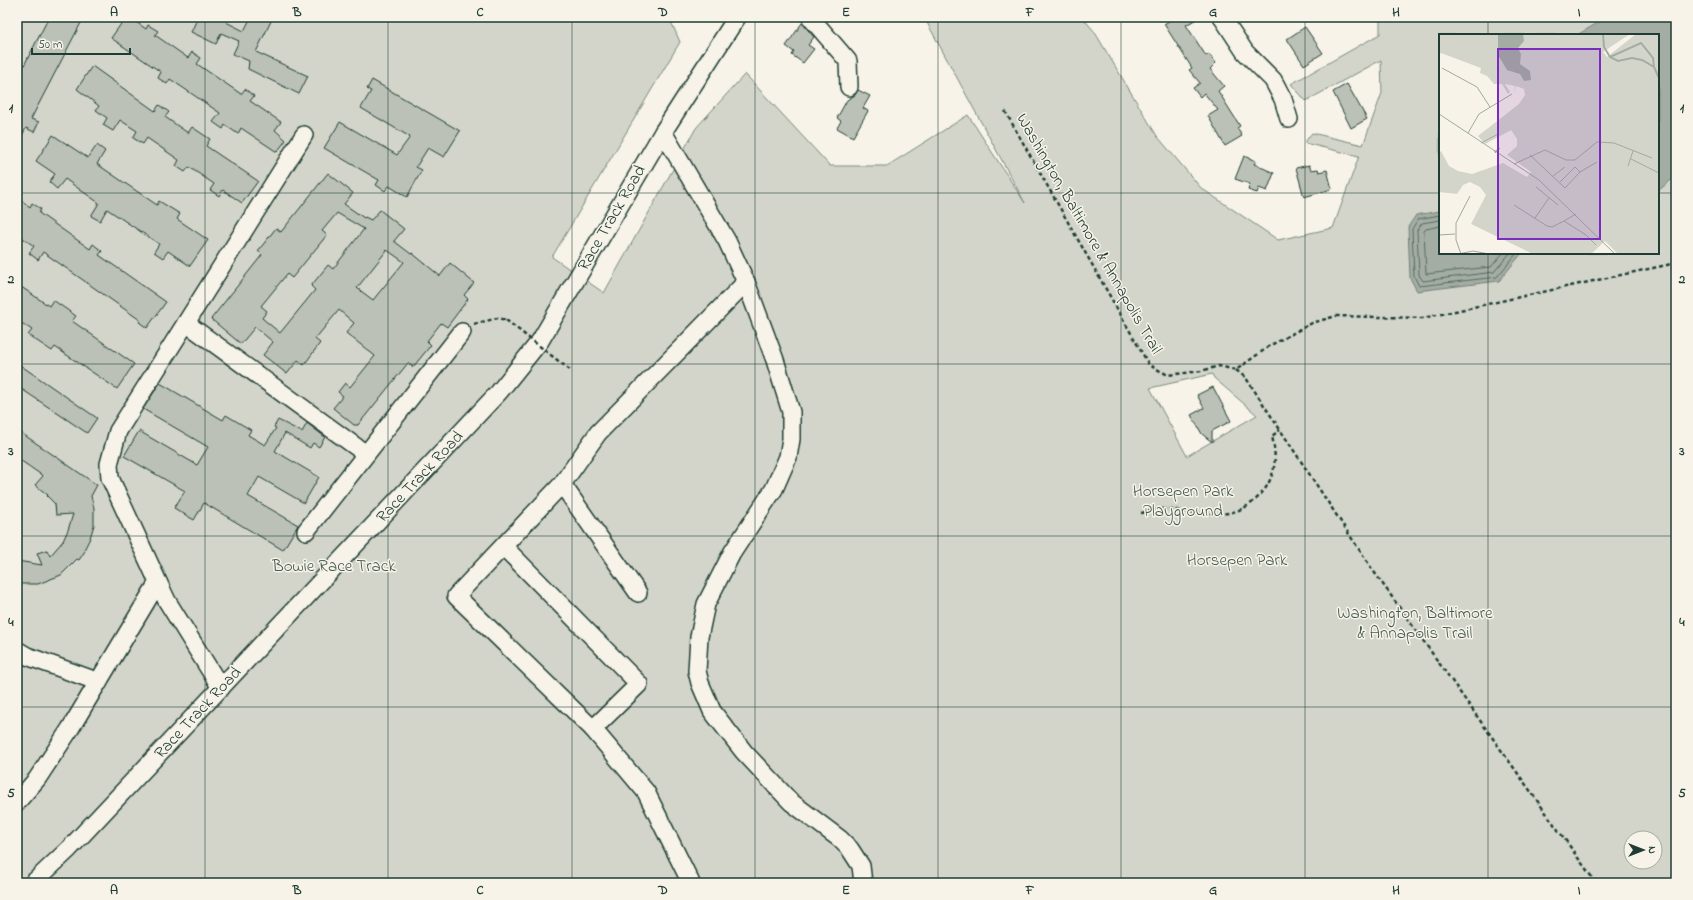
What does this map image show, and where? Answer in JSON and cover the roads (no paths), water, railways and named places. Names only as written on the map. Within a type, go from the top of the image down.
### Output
[{"type":"street","name":"Race Track Road","points":[[33,883],[69,849],[221,688],[499,392],[526,360],[540,341],[663,132],[737,17]]},
{"type":"street","points":[[811,17],[848,61],[849,87]]},
{"type":"street","points":[[1222,17],[1245,52],[1273,80],[1283,99],[1289,119]]},
{"type":"street","points":[[663,132],[727,241],[746,282],[775,360],[790,412],[791,439],[788,457],[774,489],[732,553],[706,604],[699,637],[697,671],[705,697],[712,711],[731,737],[790,802],[840,839],[850,849],[861,866],[863,883]]},
{"type":"street","points":[[221,688],[167,601],[110,478],[108,464],[118,431],[304,135]]},
{"type":"street","points":[[690,881],[646,792],[593,730],[456,596],[562,484],[598,433],[746,282]]},
{"type":"street","points":[[186,323],[366,454]]},
{"type":"street","points":[[306,531],[462,332]]},
{"type":"street","points":[[562,484],[638,593]]},
{"type":"street","points":[[504,547],[639,684],[593,730]]},
{"type":"street","points":[[17,802],[37,779],[70,729],[158,582]]},
{"type":"street","points":[[17,650],[27,656],[99,682]]},
{"type":"water","points":[[1608,17],[1676,17],[1676,176],[1659,190],[1659,34],[1579,34]]},
{"type":"water","points":[[1439,211],[1439,254],[1521,254],[1499,281],[1417,291],[1410,278],[1408,227],[1416,215]]},
{"type":"park label","name":"Horsepen Park Playground","points":[[1183,501]]},
{"type":"park label","name":"Horsepen Park","points":[[1237,560]]},
{"type":"park label","name":"Bowie Race Track","points":[[334,566]]},
{"type":"park label","name":"Washington, Baltimore & Annapolis Trail","points":[[1415,623]]}]
